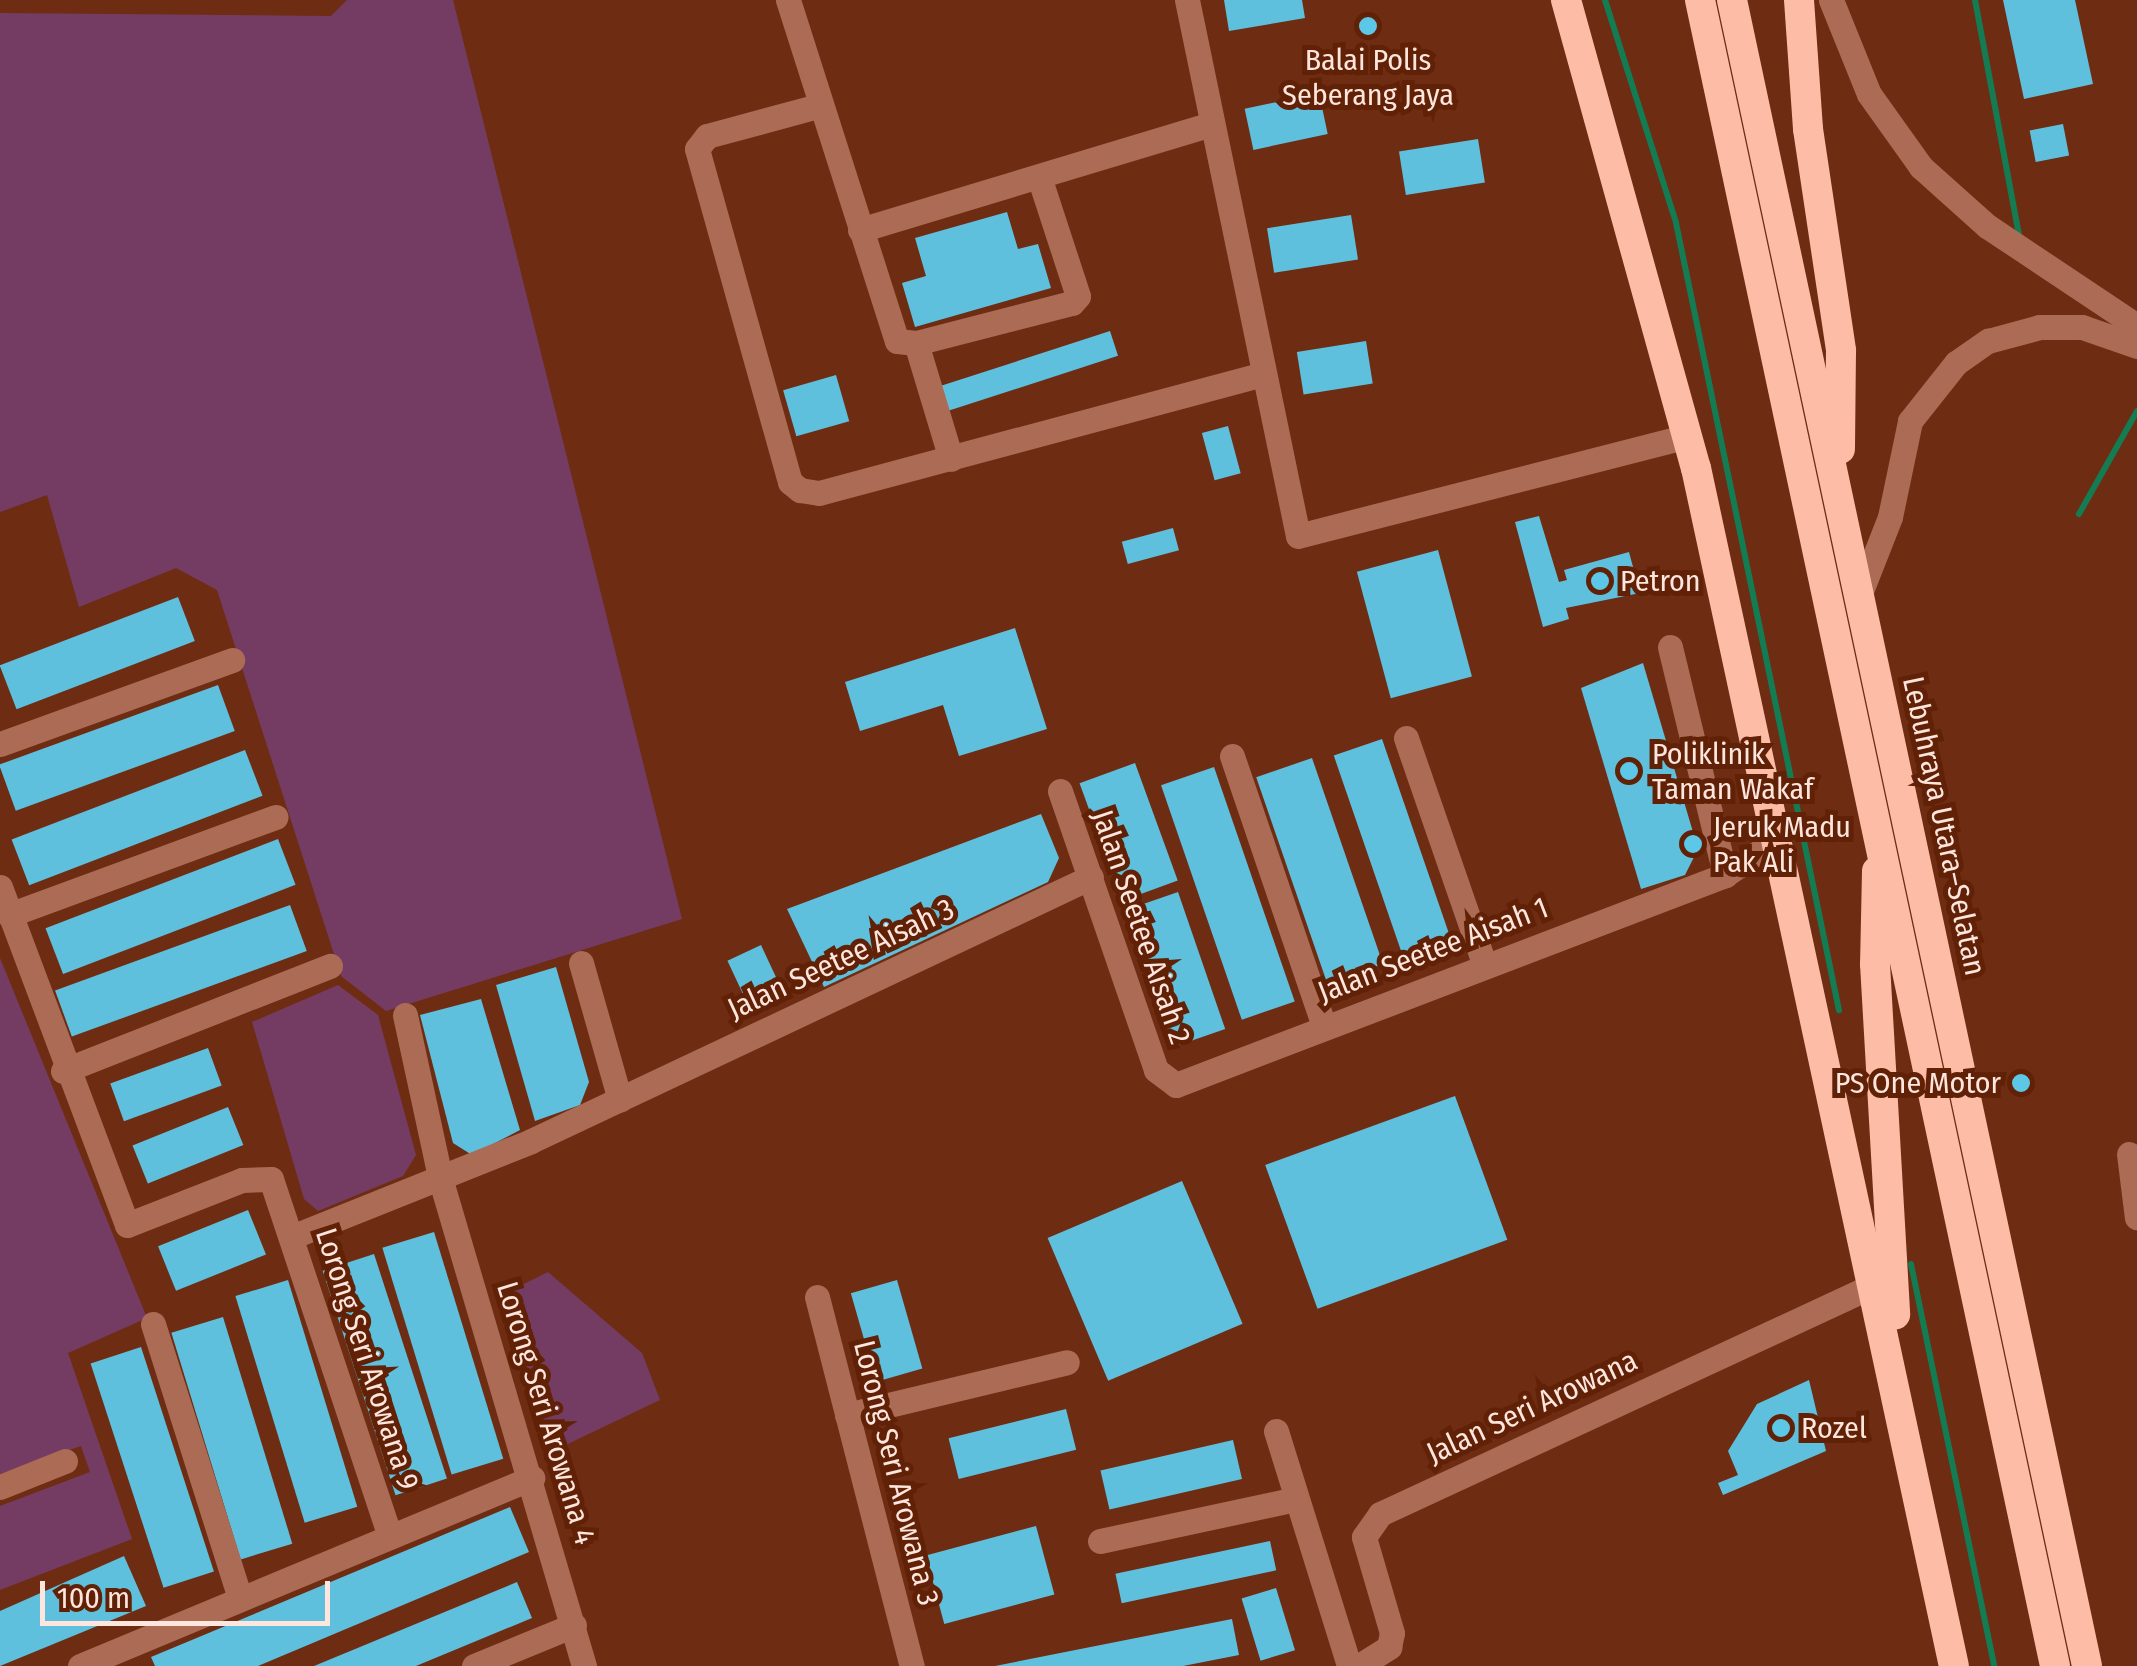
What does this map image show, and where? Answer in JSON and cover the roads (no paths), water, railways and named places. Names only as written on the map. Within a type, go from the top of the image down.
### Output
[{"type":"highway","points":[[1566,0],[1688,436],[1794,903],[1954,1666]]},
{"type":"highway","points":[[1799,0],[1808,129],[1841,351],[1836,476]]},
{"type":"highway","name":"Lebuhraya Utara–Selatan","points":[[1733,4],[1861,590],[2087,1666]]},
{"type":"highway","points":[[1702,8],[2055,1666]]},
{"type":"highway","points":[[1880,838],[1874,964],[1897,1391]]},
{"type":"highway","points":[[1943,1612],[1962,1666]]},
{"type":"street","points":[[788,0],[818,106],[897,341],[916,343],[1078,296],[1039,176]]},
{"type":"street","points":[[1187,0],[1298,536],[1688,436]]},
{"type":"street","points":[[1832,0],[1869,94],[1922,168],[1988,226],[2137,326]]},
{"type":"street","points":[[818,106],[707,136],[697,148],[790,482],[819,493],[1262,374]]},
{"type":"street","points":[[860,230],[1210,124]]},
{"type":"street","points":[[1861,590],[1890,517],[1910,422],[1956,363],[1988,341],[2040,327],[2082,327],[2137,346]]},
{"type":"street","points":[[916,343],[950,459]]},
{"type":"street","points":[[1670,647],[1725,875]]},
{"type":"street","points":[[0,744],[232,660]]},
{"type":"street","points":[[1406,738],[1484,966]]},
{"type":"street","points":[[1232,756],[1324,1026]]},
{"type":"street","name":"Jalan Seetee Aisah 2","points":[[1060,791],[1165,1083]]},
{"type":"street","points":[[9,915],[276,817]]},
{"type":"street","name":"Jalan Seetee Aisah 1","points":[[1165,1083],[1725,875],[1765,848],[1775,820]]},
{"type":"street","name":"Jalan Seetee Aisah 1","points":[[1725,875],[1768,873],[1794,903]]},
{"type":"street","name":"Jalan Seetee Aisah 3","points":[[294,1236],[441,1180],[620,1100],[1091,877]]},
{"type":"street","points":[[0,887],[63,1071],[330,966]]},
{"type":"street","points":[[581,962],[620,1100]]},
{"type":"street","name":"Lorong Seri Arowana 4","points":[[406,1015],[441,1180],[532,1478],[584,1666]]},
{"type":"street","name":"Lorong Seri Arowana 9","points":[[63,1071],[128,1224],[260,1175],[283,1201],[390,1537]]},
{"type":"street","points":[[2129,1154],[2137,1218]]},
{"type":"street","name":"Jalan Seri Arowana","points":[[1359,1666],[1389,1647],[1392,1633],[1364,1537],[1380,1514],[1874,1285]]},
{"type":"street","name":"Lorong Seri Arowana 3","points":[[817,1296],[912,1666]]},
{"type":"street","points":[[153,1324],[240,1599]]},
{"type":"street","points":[[847,1416],[1067,1362]]},
{"type":"street","points":[[1276,1431],[1349,1666]]},
{"type":"street","points":[[0,1488],[65,1461]]},
{"type":"street","points":[[80,1666],[532,1478]]},
{"type":"street","points":[[1100,1542],[1296,1499]]},
{"type":"street","points":[[474,1666],[574,1625]]},
{"type":"waterway","points":[[1605,0],[1676,223],[1839,1010]]},
{"type":"waterway","points":[[1975,0],[2019,235]]},
{"type":"waterway","points":[[2079,514],[2137,411]]},
{"type":"waterway","points":[[1911,1264],[1994,1666]]},
{"type":"place","name":"Balai Polis Seberang Jaya","points":[[1368,26]]},
{"type":"place","name":"Petron","points":[[1600,581]]},
{"type":"place","name":"Poliklinik Taman Wakaf","points":[[1629,771]]},
{"type":"place","name":"Jeruk Madu Pak Ali","points":[[1693,844]]},
{"type":"place","name":"PS One Motor","points":[[2021,1083]]},
{"type":"place","name":"Rozel","points":[[1781,1428]]}]
